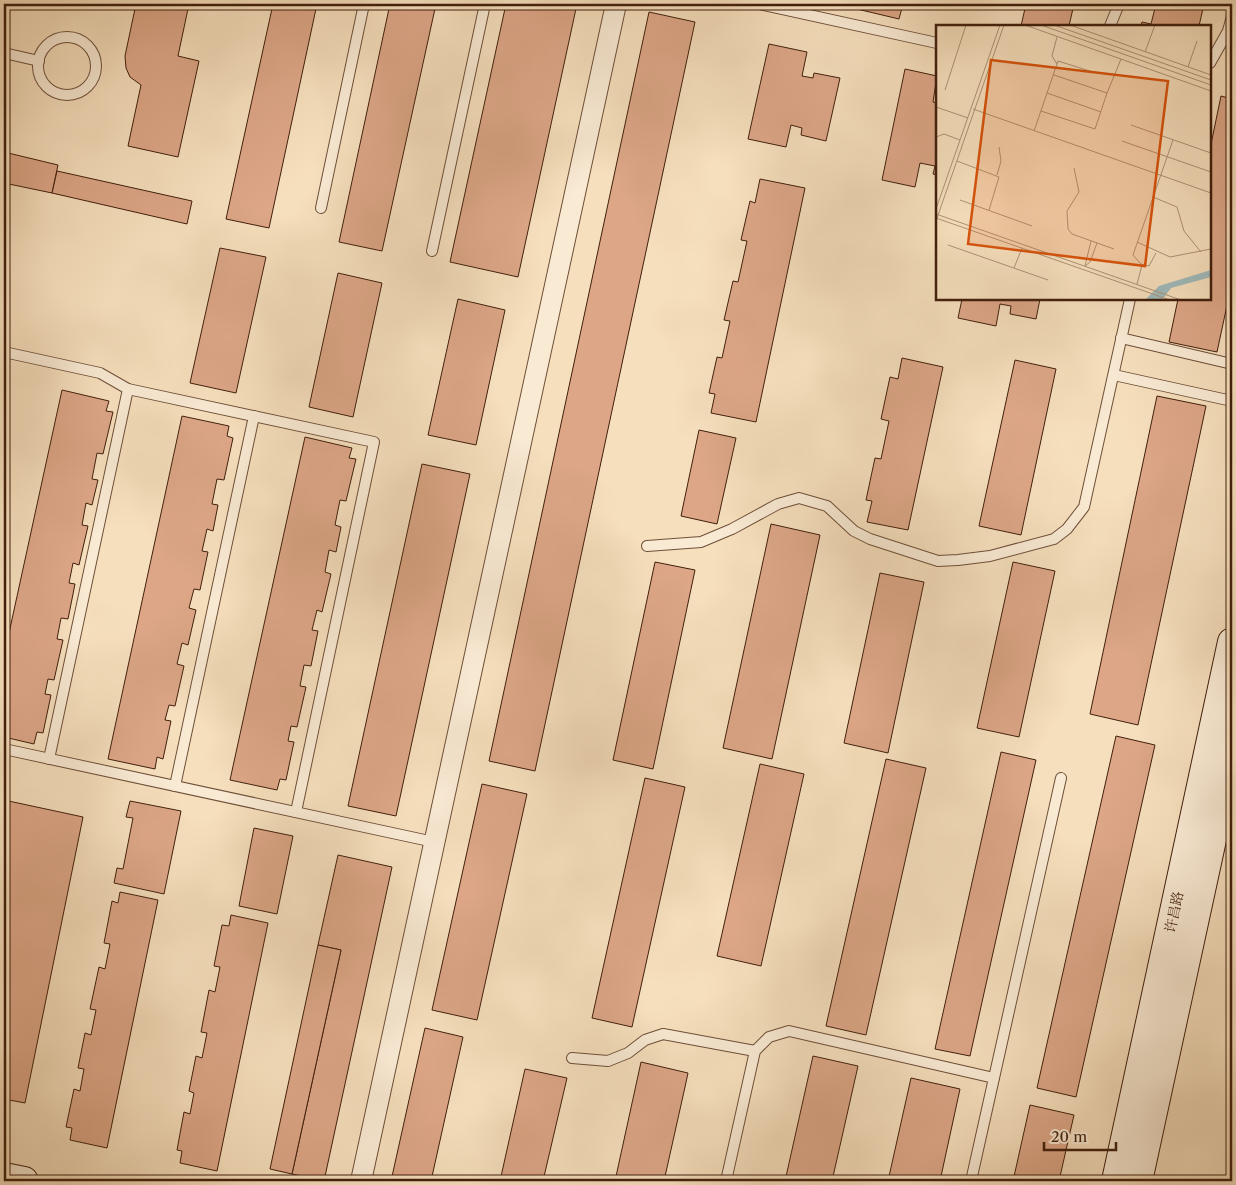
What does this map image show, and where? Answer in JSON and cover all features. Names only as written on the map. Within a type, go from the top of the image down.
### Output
[{"type":"street","points":[[361,1181],[616,4]]},
{"type":"street","name":"许昌路","points":[[1116,1181],[1232,642]]},
{"type":"street","name":"许昌路","points":[[1138,1181],[1219,831],[1232,747]]},
{"type":"street","points":[[4,1177],[24,1181]]},
{"type":"lane","points":[[321,208],[364,4]]},
{"type":"lane","points":[[432,252],[485,4]]},
{"type":"lane","points":[[759,4],[936,43]]},
{"type":"lane","points":[[1110,25],[1119,4]]},
{"type":"lane","points":[[1211,61],[1232,19]]},
{"type":"lane","points":[[61,37],[72,37],[82,41],[90,48],[95,58],[96,69],[86,88],[76,93],[65,95],[46,86],[41,78],[39,61],[48,43],[61,37]]},
{"type":"lane","points":[[4,53],[39,61]]},
{"type":"lane","points":[[647,546],[701,542],[732,529],[778,504],[799,498],[827,506],[854,531],[870,539],[938,561],[990,556],[1054,539],[1067,529],[1084,507],[1130,300]]},
{"type":"lane","points":[[1121,338],[1232,364]]},
{"type":"lane","points":[[4,352],[100,373],[128,389],[374,442],[296,812]]},
{"type":"lane","points":[[1114,375],[1232,401]]},
{"type":"lane","points":[[49,758],[128,389]]},
{"type":"lane","points":[[175,786],[254,416]]},
{"type":"lane","points":[[4,749],[434,842]]},
{"type":"lane","points":[[971,1181],[1061,778]]},
{"type":"lane","points":[[726,1181],[755,1052],[769,1037],[789,1031],[994,1078]]},
{"type":"lane","points":[[572,1058],[608,1061],[628,1053],[644,1040],[663,1034],[755,1052]]},
{"type":"building","points":[[136,4],[189,4],[178,56],[199,61],[178,157],[128,146],[141,85],[130,77],[126,68],[125,56]]},
{"type":"building","points":[[273,4],[317,4],[269,228],[226,219]]},
{"type":"building","points":[[390,4],[436,4],[382,251],[339,242]]},
{"type":"building","points":[[506,4],[577,4],[518,277],[450,262]]},
{"type":"building","points":[[858,4],[903,4],[899,19],[857,9]]},
{"type":"building","points":[[1026,4],[1074,4],[1069,25],[1021,25]]},
{"type":"building","points":[[1148,4],[1204,4],[1199,25],[1141,25],[1142,22],[1151,24],[1155,8],[1147,6]]},
{"type":"building","points":[[649,12],[695,22],[535,771],[489,761]]},
{"type":"building","points":[[769,44],[807,52],[802,76],[813,78],[814,73],[840,78],[826,141],[801,135],[802,128],[791,125],[786,147],[748,139]]},
{"type":"building","points":[[905,69],[936,76],[933,102],[936,103],[936,175],[933,174],[935,166],[920,163],[915,187],[882,180]]},
{"type":"building","points":[[1221,96],[1232,99],[1232,282],[1217,352],[1169,342],[1178,300],[1211,300],[1211,144]]},
{"type":"building","points":[[4,152],[58,165],[52,193],[4,183]]},
{"type":"building","points":[[57,171],[192,201],[187,224],[52,193]]},
{"type":"building","points":[[760,179],[805,188],[756,422],[711,413],[715,394],[709,393],[717,357],[722,358],[730,321],[724,320],[733,281],[738,282],[747,241],[741,240],[750,201],[755,203]]},
{"type":"building","points":[[220,248],[266,257],[236,393],[190,383]]},
{"type":"building","points":[[338,273],[382,283],[353,417],[309,407]]},
{"type":"building","points":[[458,299],[505,310],[476,445],[428,435]]},
{"type":"building","points":[[962,300],[1040,300],[1036,319],[1010,314],[1011,306],[1000,304],[996,326],[958,318]]},
{"type":"building","points":[[902,358],[943,367],[908,530],[867,522],[872,501],[866,500],[875,458],[881,459],[889,421],[881,419],[890,377],[898,379]]},
{"type":"building","points":[[1015,360],[1056,369],[1021,535],[979,526]]},
{"type":"building","points":[[62,390],[109,401],[106,411],[113,412],[103,454],[97,453],[92,479],[98,480],[92,505],[86,503],[82,525],[88,526],[79,565],[73,563],[69,583],[75,584],[68,619],[61,618],[57,639],[63,640],[54,680],[48,679],[45,694],[51,695],[43,733],[37,732],[34,744],[4,737],[4,656]]},
{"type":"building","points":[[1157,396],[1206,406],[1138,725],[1090,714]]},
{"type":"building","points":[[182,416],[229,426],[227,436],[233,438],[224,480],[217,479],[212,504],[218,505],[213,531],[207,529],[202,551],[208,552],[200,590],[194,589],[189,608],[196,610],[188,645],[182,643],[177,664],[184,666],[175,706],[169,705],[165,720],[171,721],[163,759],[157,757],[155,769],[108,759]]},
{"type":"building","points":[[699,430],[736,438],[717,524],[681,516]]},
{"type":"building","points":[[305,437],[352,448],[349,458],[356,459],[346,501],[340,500],[335,525],[341,527],[336,552],[329,550],[325,572],[331,574],[322,612],[317,610],[312,630],[318,631],[311,666],[304,665],[300,686],[306,687],[297,727],[291,726],[288,741],[294,742],[286,780],[280,779],[277,790],[230,780]]},
{"type":"building","points":[[422,464],[470,474],[396,816],[348,806]]},
{"type":"building","points":[[771,524],[820,535],[772,759],[723,748]]},
{"type":"building","points":[[655,562],[695,570],[653,769],[613,760]]},
{"type":"building","points":[[1013,562],[1055,571],[1019,737],[977,728]]},
{"type":"building","points":[[880,573],[924,582],[888,753],[844,743]]},
{"type":"building","points":[[1116,736],[1155,745],[1076,1097],[1037,1088]]},
{"type":"building","points":[[1001,752],[1036,760],[970,1056],[935,1049]]},
{"type":"building","points":[[886,759],[926,768],[866,1035],[826,1026]]},
{"type":"building","points":[[760,764],[804,774],[761,966],[717,956]]},
{"type":"building","points":[[645,778],[685,787],[632,1027],[592,1018]]},
{"type":"building","points":[[482,784],[527,794],[477,1020],[432,1010]]},
{"type":"building","points":[[4,800],[83,817],[25,1103],[4,1099]]},
{"type":"building","points":[[130,801],[181,811],[164,894],[114,883],[117,868],[123,869],[133,818],[126,817]]},
{"type":"building","points":[[254,828],[293,836],[277,914],[239,906]]},
{"type":"building","points":[[338,855],[392,867],[324,1181],[292,1174],[341,950],[318,945]]},
{"type":"building","points":[[120,892],[158,900],[107,1148],[70,1140],[72,1128],[66,1127],[74,1089],[80,1091],[84,1069],[78,1068],[85,1033],[91,1035],[96,1010],[90,1009],[99,967],[105,969],[110,944],[104,943],[112,901],[118,903]]},
{"type":"building","points":[[231,915],[268,923],[217,1171],[180,1163],[182,1151],[177,1150],[184,1112],[190,1114],[194,1093],[189,1091],[196,1056],[202,1058],[207,1033],[201,1032],[209,990],[215,992],[220,967],[214,966],[222,925],[229,926]]},
{"type":"building","points":[[318,945],[341,950],[292,1174],[270,1169]]},
{"type":"building","points":[[425,1028],[463,1037],[431,1181],[391,1181]]},
{"type":"building","points":[[813,1056],[858,1066],[832,1181],[785,1181]]},
{"type":"building","points":[[641,1062],[688,1073],[685,1087],[664,1181],[615,1181]]},
{"type":"building","points":[[525,1069],[567,1078],[543,1181],[500,1181]]},
{"type":"building","points":[[911,1078],[960,1089],[940,1181],[888,1181]]},
{"type":"building","points":[[1030,1105],[1074,1115],[1059,1181],[1013,1181]]}]
